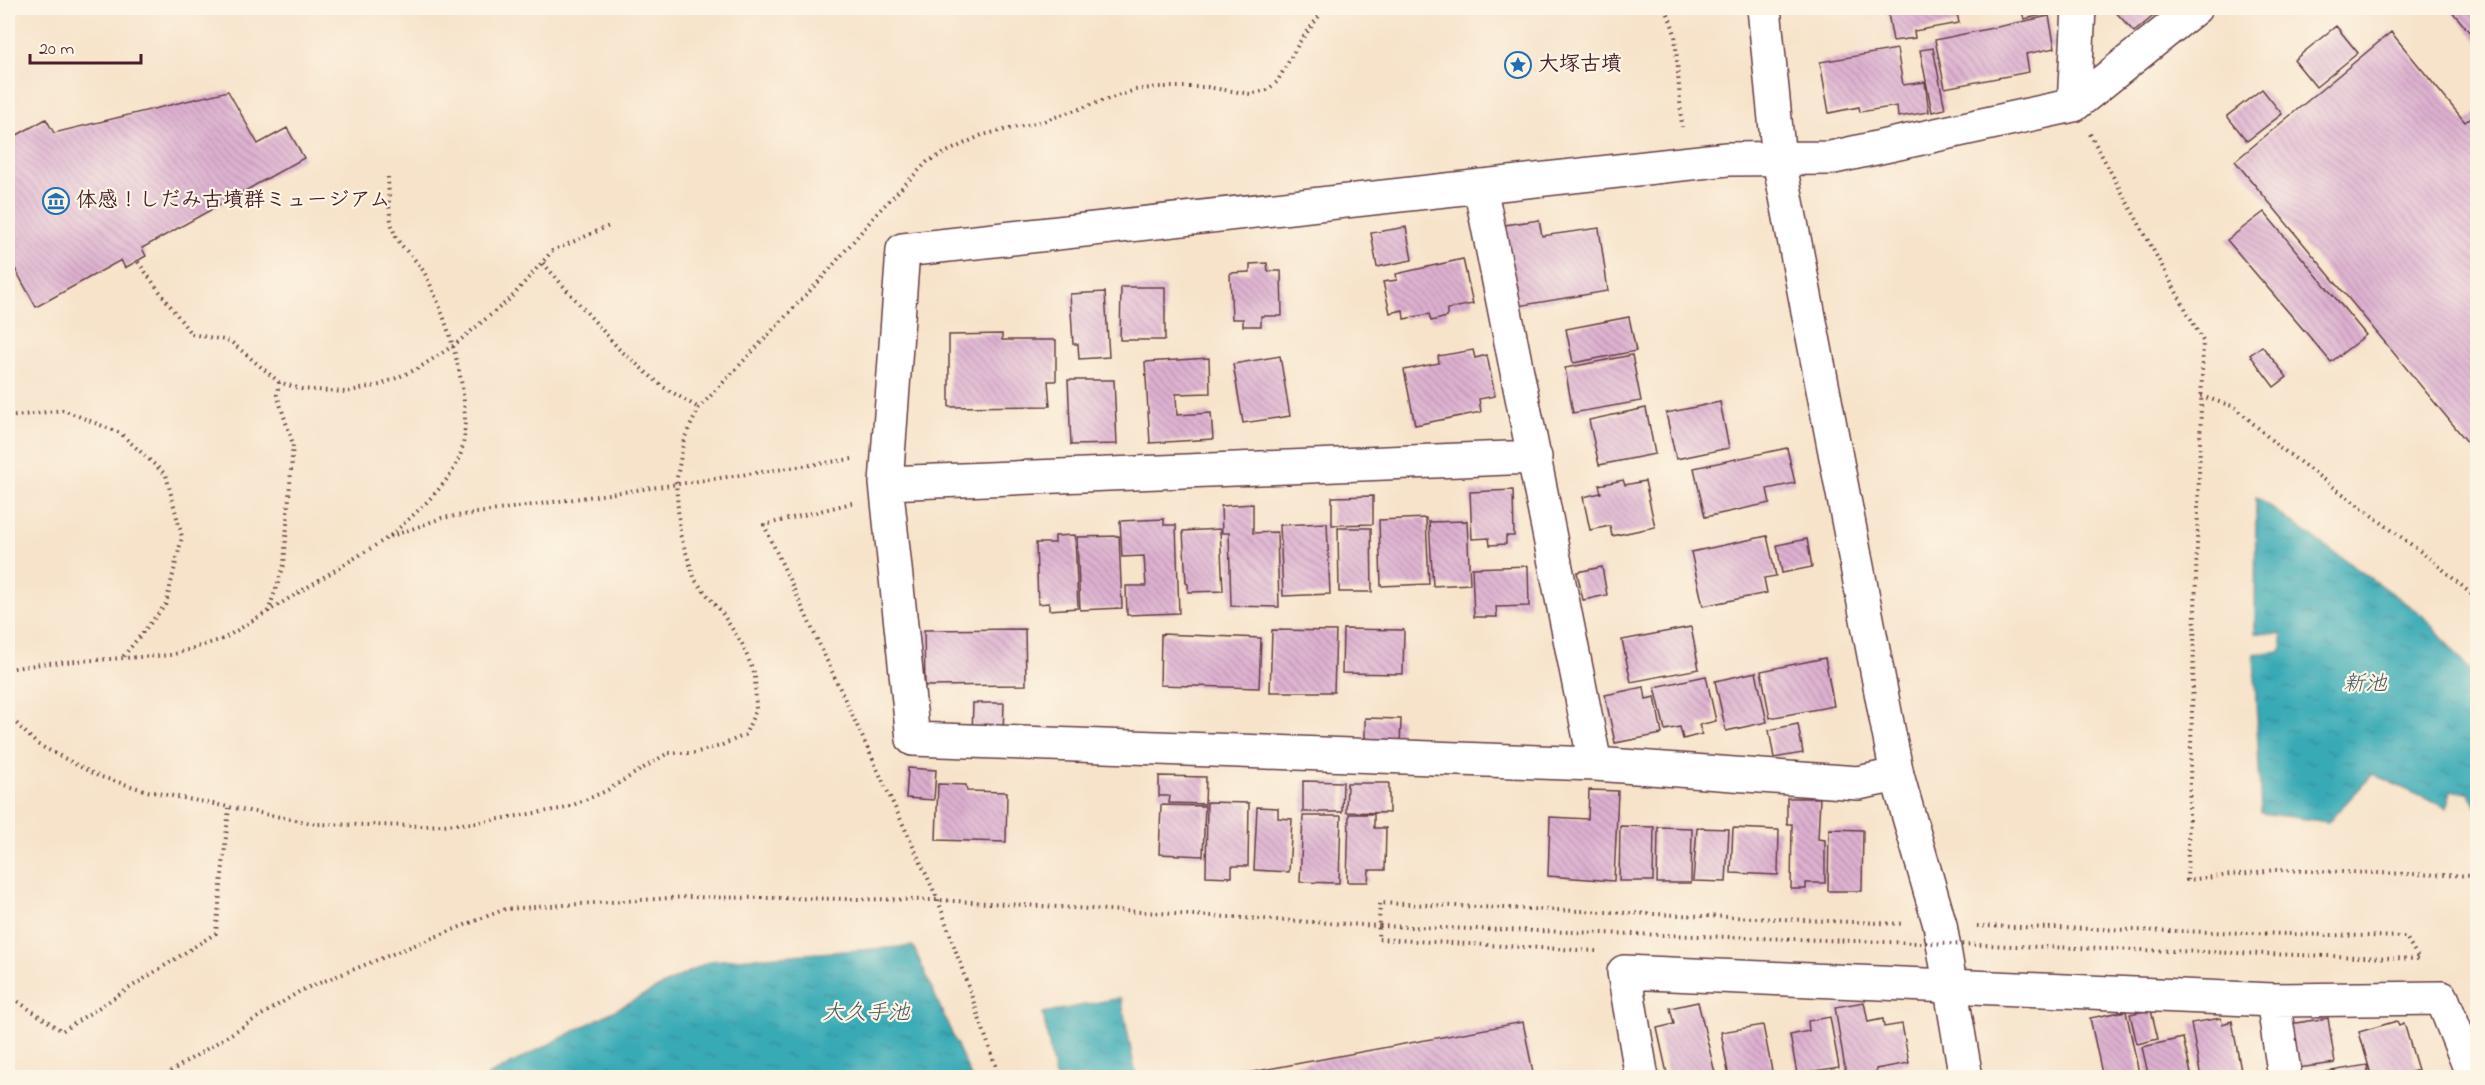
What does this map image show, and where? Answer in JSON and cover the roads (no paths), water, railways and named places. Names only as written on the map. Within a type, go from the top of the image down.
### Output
[{"type":"street","points":[[1764,8],[1779,160],[1898,775],[1940,924],[1966,1077]]},
{"type":"street","points":[[2074,105],[2079,8]]},
{"type":"street","points":[[1898,775],[1858,783],[1595,764],[913,739],[887,469],[903,250],[1727,159],[1830,158],[2074,105],[2195,8]]},
{"type":"street","points":[[1480,186],[1595,764]]},
{"type":"street","points":[[887,469],[1535,457]]},
{"type":"street","points":[[1642,1077],[1624,972],[1951,985],[2043,992],[2273,1000],[2442,998],[2474,1077]]},
{"type":"street","points":[[2273,1000],[2285,1077]]},
{"type":"water","name":"新池","points":[[2256,497],[2422,615],[2477,678],[2477,809],[2469,792],[2451,791],[2446,808],[2373,774],[2328,822],[2261,813],[2254,654],[2282,651],[2282,634],[2255,633]]},
{"type":"water","name":"大久手池","points":[[913,946],[971,1077],[486,1077],[710,961]]},
{"type":"water","points":[[1121,998],[1136,1077],[1055,1077],[1043,1013]]},
{"type":"place","name":"大塚古墳","points":[[1518,65]]},
{"type":"place","name":"体感！しだみ古墳群ミュージアム","points":[[56,201]]}]
